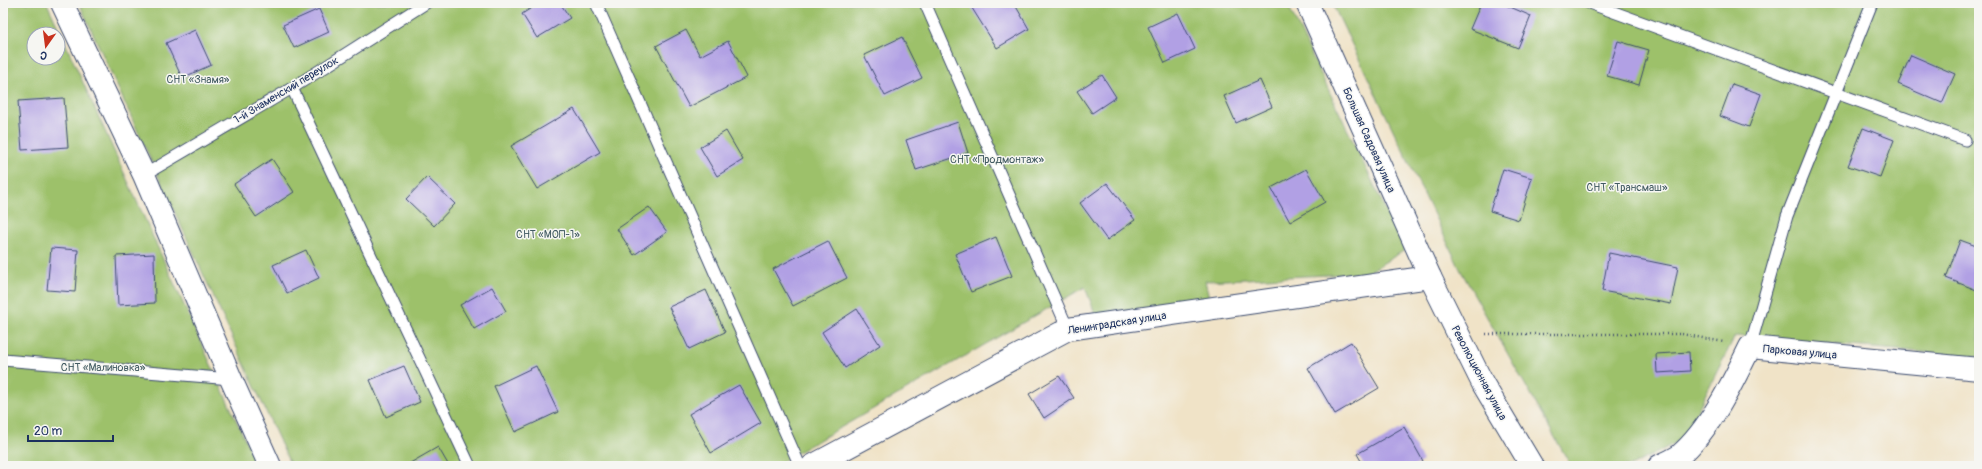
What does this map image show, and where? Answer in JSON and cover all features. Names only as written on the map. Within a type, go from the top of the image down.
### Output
[{"type":"street","points":[[62,3],[144,175],[231,379],[270,466]]},
{"type":"street","name":"Большая Садовая улица","points":[[1308,3],[1430,278]]},
{"type":"street","name":"Ленинградская улица","points":[[812,466],[1068,328],[1430,278]]},
{"type":"street","name":"Революционная улица","points":[[1430,278],[1483,384],[1532,466]]},
{"type":"street","name":"Парковая улица","points":[[1660,466],[1678,456],[1698,437],[1731,386],[1750,347],[1979,369]]},
{"type":"lane","name":"1-й Знаменский переулок","points":[[144,175],[292,88],[426,3]]},
{"type":"lane","points":[[596,3],[800,466]]},
{"type":"lane","points":[[925,3],[1068,328]]},
{"type":"lane","points":[[1589,3],[1965,140]]},
{"type":"lane","points":[[1750,347],[1787,216],[1872,3]]},
{"type":"lane","points":[[292,88],[470,466]]},
{"type":"lane","points":[[3,360],[231,379]]},
{"type":"path","points":[[1458,334],[1682,334],[1750,347]]},
{"type":"green space","name":"СНТ «Малиновка»","points":[[3,3],[47,3],[57,26],[26,26],[26,66],[66,66],[66,45],[257,466],[3,466]]},
{"type":"green space","points":[[79,3],[1287,3],[1405,250],[1367,273],[1205,281],[1210,301],[1096,316],[1085,287],[774,466],[291,466]]},
{"type":"green space","name":"СНТ «Трансмаш»","points":[[1332,3],[1979,3],[1979,357],[1735,336],[1683,439],[1631,466],[1571,466],[1461,271]]},
{"type":"building","points":[[539,3],[560,3],[570,18],[537,38],[522,14]]},
{"type":"building","points":[[974,3],[1014,3],[1029,29],[997,48],[970,5]]},
{"type":"building","points":[[1481,3],[1501,3],[1531,16],[1518,48],[1470,29]]},
{"type":"building","points":[[319,9],[329,32],[294,48],[283,25]]},
{"type":"building","points":[[1178,13],[1195,49],[1165,63],[1148,27]]},
{"type":"building","points":[[195,30],[211,65],[182,78],[166,43]]},
{"type":"building","points":[[686,30],[700,56],[728,41],[747,77],[689,107],[656,46]]},
{"type":"building","points":[[902,37],[922,78],[885,96],[864,55]]},
{"type":"building","points":[[1618,41],[1649,50],[1639,85],[1607,76]]},
{"type":"building","points":[[1911,55],[1955,74],[1942,103],[1898,84]]},
{"type":"building","points":[[1102,75],[1116,97],[1092,113],[1077,91]]},
{"type":"building","points":[[1260,80],[1272,107],[1236,123],[1224,96]]},
{"type":"building","points":[[1732,84],[1761,94],[1749,127],[1720,116]]},
{"type":"building","points":[[64,98],[68,147],[22,150],[18,101]]},
{"type":"building","points":[[574,109],[600,152],[537,189],[511,146]]},
{"type":"building","points":[[958,122],[968,153],[916,170],[906,140]]},
{"type":"building","points":[[1863,128],[1894,140],[1880,177],[1848,166]]},
{"type":"building","points":[[726,131],[743,160],[717,176],[700,147]]},
{"type":"building","points":[[272,159],[294,192],[256,217],[234,184]]},
{"type":"building","points":[[1306,169],[1325,202],[1290,222],[1271,188]]},
{"type":"building","points":[[1503,169],[1532,178],[1519,220],[1490,211]]},
{"type":"building","points":[[427,177],[455,204],[434,226],[406,199]]},
{"type":"building","points":[[1107,183],[1135,220],[1107,240],[1080,203]]},
{"type":"building","points":[[649,207],[667,232],[634,255],[617,229]]},
{"type":"building","points":[[996,237],[1012,276],[971,292],[955,254]]},
{"type":"building","points":[[1960,240],[1979,247],[1979,291],[1946,278]]},
{"type":"building","points":[[828,241],[847,278],[793,306],[773,269]]},
{"type":"building","points":[[51,248],[78,250],[75,292],[47,290]]},
{"type":"building","points":[[306,250],[319,278],[287,293],[273,265]]},
{"type":"building","points":[[1609,253],[1678,267],[1671,304],[1602,291]]},
{"type":"building","points":[[154,254],[155,303],[118,305],[116,256]]},
{"type":"building","points":[[492,287],[506,311],[474,329],[460,305]]},
{"type":"building","points":[[706,290],[725,332],[689,349],[669,307]]},
{"type":"building","points":[[857,309],[880,345],[845,368],[822,332]]},
{"type":"building","points":[[1351,342],[1379,388],[1335,414],[1308,368]]},
{"type":"building","points":[[1689,352],[1690,371],[1657,373],[1656,354]]},
{"type":"building","points":[[404,366],[420,402],[386,417],[370,380]]},
{"type":"building","points":[[536,366],[558,412],[515,432],[494,386]]},
{"type":"building","points":[[1059,376],[1074,398],[1044,418],[1029,394]]},
{"type":"building","points":[[739,385],[761,423],[711,453],[689,414]]},
{"type":"building","points":[[1404,427],[1423,461],[1415,466],[1364,466],[1357,454]]},
{"type":"building","points":[[438,447],[449,466],[405,466]]},
{"type":"park label","name":"СНТ «Знамя»","points":[[198,79]]},
{"type":"park label","name":"СНТ «Продмонтаж»","points":[[997,159]]},
{"type":"park label","name":"СНТ «МОП-1»","points":[[548,234]]}]
